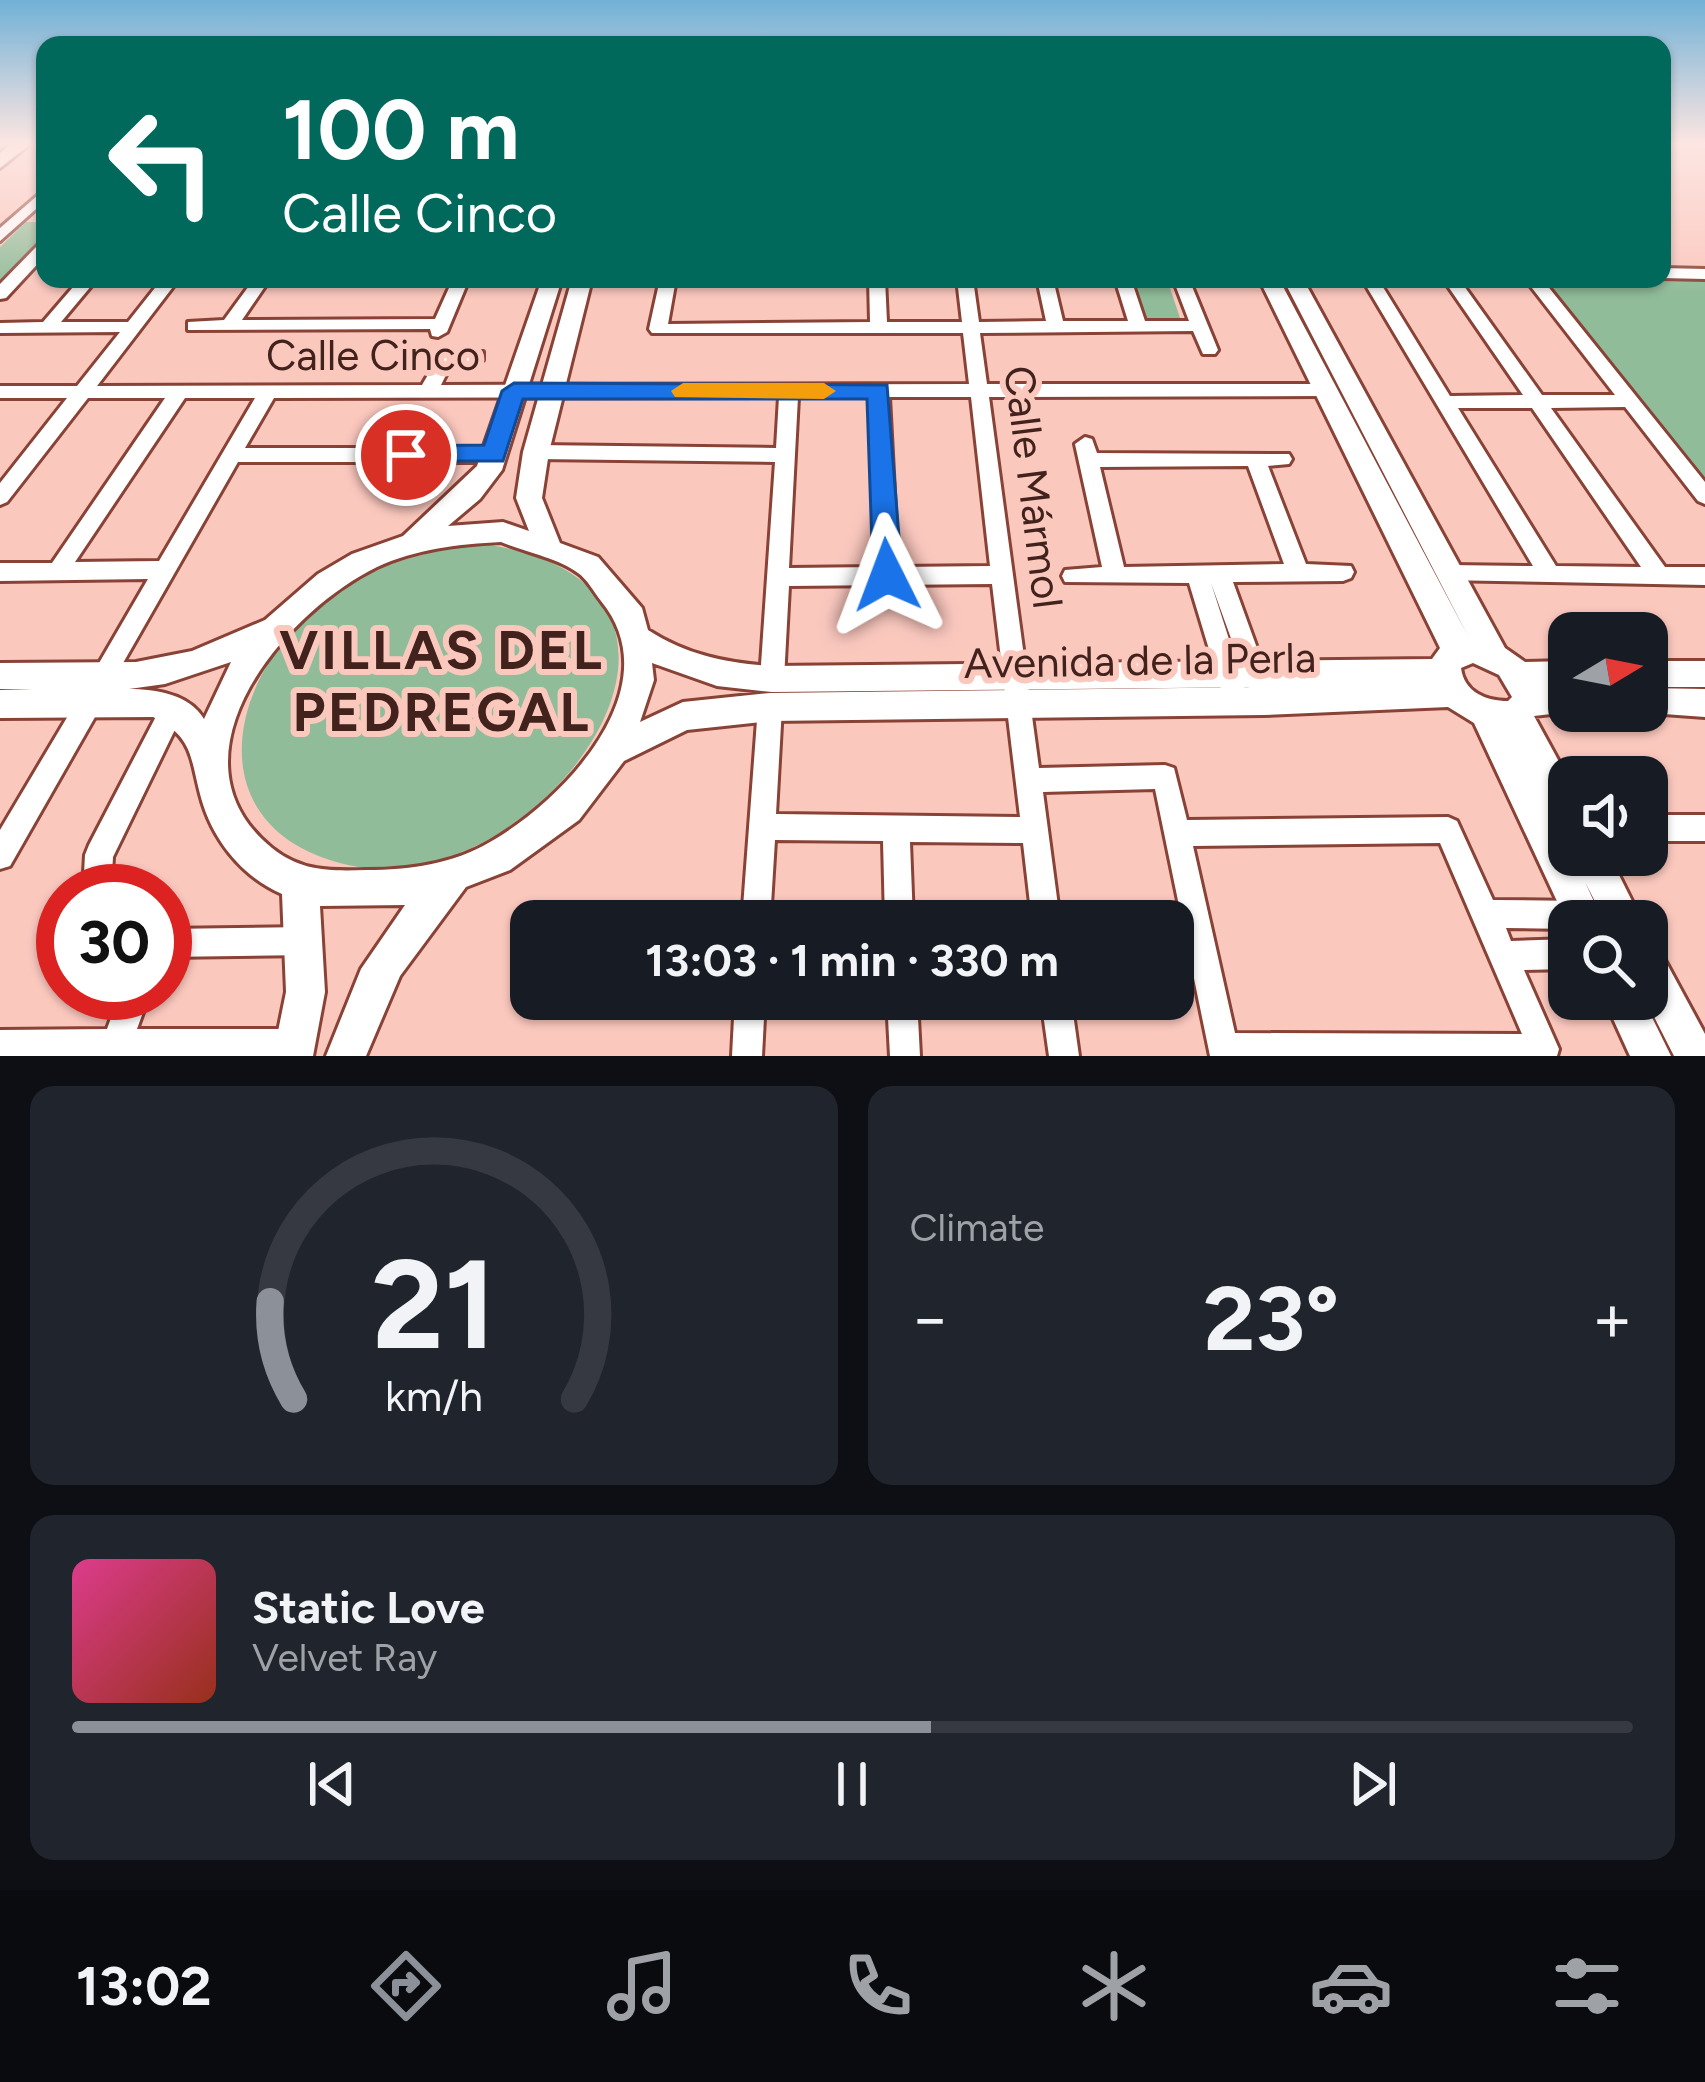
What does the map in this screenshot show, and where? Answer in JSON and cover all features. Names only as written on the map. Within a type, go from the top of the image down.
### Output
[{"type":"street","points":[[0,236],[36,202]]},
{"type":"street","points":[[19,218],[36,217]]},
{"type":"street","points":[[0,294],[36,256]]},
{"type":"street","points":[[1671,273],[1702,271]]},
{"type":"street","points":[[46,328],[81,288]]},
{"type":"street","points":[[0,497],[164,288]]},
{"type":"street","points":[[230,326],[256,288]]},
{"type":"street","points":[[194,326],[438,331],[457,288]]},
{"type":"street","points":[[0,704],[96,690],[213,661],[281,620],[319,587],[406,544],[471,492],[494,454],[549,288]]},
{"type":"street","points":[[547,541],[529,499],[536,452],[580,288]]},
{"type":"street","points":[[666,288],[658,329],[1198,326]]},
{"type":"street","points":[[877,288],[879,328]]},
{"type":"street","name":"Calle Mármol","points":[[966,288],[1043,900]]},
{"type":"street","points":[[1047,288],[1056,326]]},
{"type":"street","points":[[1127,288],[1138,326]]},
{"type":"street","points":[[1184,288],[1209,350]]},
{"type":"street","points":[[1273,288],[1452,672],[1513,701],[1548,700]]},
{"type":"street","points":[[1298,288],[1493,655],[1548,772]]},
{"type":"street","points":[[1375,288],[1550,575]]},
{"type":"street","points":[[1457,288],[1660,575]]},
{"type":"street","points":[[1540,288],[1705,496]]},
{"type":"street","points":[[0,328],[133,327]]},
{"type":"street","points":[[429,390],[445,360],[477,356]]},
{"type":"street","name":"Calle Cinco","points":[[0,392],[1322,390]]},
{"type":"street","points":[[757,900],[789,391]]},
{"type":"street","points":[[879,391],[887,575]]},
{"type":"street","points":[[58,571],[178,392]]},
{"type":"street","points":[[0,856],[9,826],[96,690],[268,392]]},
{"type":"street","points":[[1445,402],[1629,401]]},
{"type":"street","points":[[536,452],[785,455]]},
{"type":"street","points":[[1114,575],[1086,452],[1282,459]]},
{"type":"street","points":[[232,455],[494,454]]},
{"type":"street","points":[[1255,458],[1298,572]]},
{"type":"street","points":[[0,676],[156,703],[186,718],[212,762],[221,813],[250,856],[299,885],[370,897],[450,882],[505,858],[553,824],[619,748],[634,702],[639,664],[622,599],[603,574],[547,541],[503,532],[455,533],[406,544]]},
{"type":"street","points":[[0,572],[166,570]]},
{"type":"street","points":[[1073,576],[1343,572]]},
{"type":"street","points":[[1449,574],[1705,576]]},
{"type":"street","points":[[778,577],[1004,575]]},
{"type":"street","points":[[1208,575],[1246,689]]},
{"type":"street","points":[[212,762],[222,711],[246,663],[281,620]]},
{"type":"street","name":"Avenida de la Perla","points":[[634,637],[686,666],[771,693]]},
{"type":"street","name":"Avenida de la Perla","points":[[619,748],[683,716],[771,693],[1246,689],[1452,672],[1493,655]]},
{"type":"street","points":[[1668,674],[1705,674]]},
{"type":"street","points":[[1513,701],[1548,684]]},
{"type":"street","points":[[1513,701],[1578,900]]},
{"type":"street","points":[[1668,702],[1705,703]]},
{"type":"street","points":[[98,864],[172,711]]},
{"type":"street","points":[[1029,780],[1165,777],[1177,833],[1224,1052],[1544,1049],[1448,830],[1177,833]]},
{"type":"street","points":[[762,827],[1034,830]]},
{"type":"street","points":[[896,828],[898,900]]},
{"type":"street","points":[[1668,828],[1705,828]]},
{"type":"street","points":[[346,1056],[365,994],[392,948],[450,882]]},
{"type":"street","points":[[0,1045],[294,1050],[305,1018],[307,941],[299,885]]},
{"type":"street","points":[[1488,914],[1548,916]]},
{"type":"street","points":[[192,943],[307,941]]},
{"type":"street","points":[[1505,956],[1548,955]]},
{"type":"street","points":[[1668,1005],[1694,1056]]},
{"type":"street","points":[[116,1045],[125,1020]]},
{"type":"street","points":[[746,1056],[749,1020]]},
{"type":"street","points":[[903,1020],[904,1056]]},
{"type":"street","points":[[1059,1020],[1064,1056]]},
{"type":"street","points":[[1633,1020],[1651,1056]]},
{"type":"green space","points":[[26,222],[36,222],[36,247],[0,284],[0,247]]},
{"type":"green space","points":[[1671,279],[1705,279],[1705,484],[1548,288],[1671,288]]},
{"type":"green space","points":[[1133,288],[1170,288],[1181,321],[1143,321]]},
{"type":"green space","points":[[483,544],[568,572],[611,618],[617,675],[595,736],[550,793],[489,839],[420,865],[348,865],[301,848],[268,822],[249,791],[242,755],[246,717],[260,678],[283,641],[333,594],[373,572],[416,557]]},
{"type":"slow traffic","points":[[683,391],[824,391]]},
{"type":"district","name":"VILLAS DEL PEDREGAL","points":[[442,681]]},
{"type":"route","points":[[406,455],[494,454],[514,391],[879,391],[887,575]]}]
